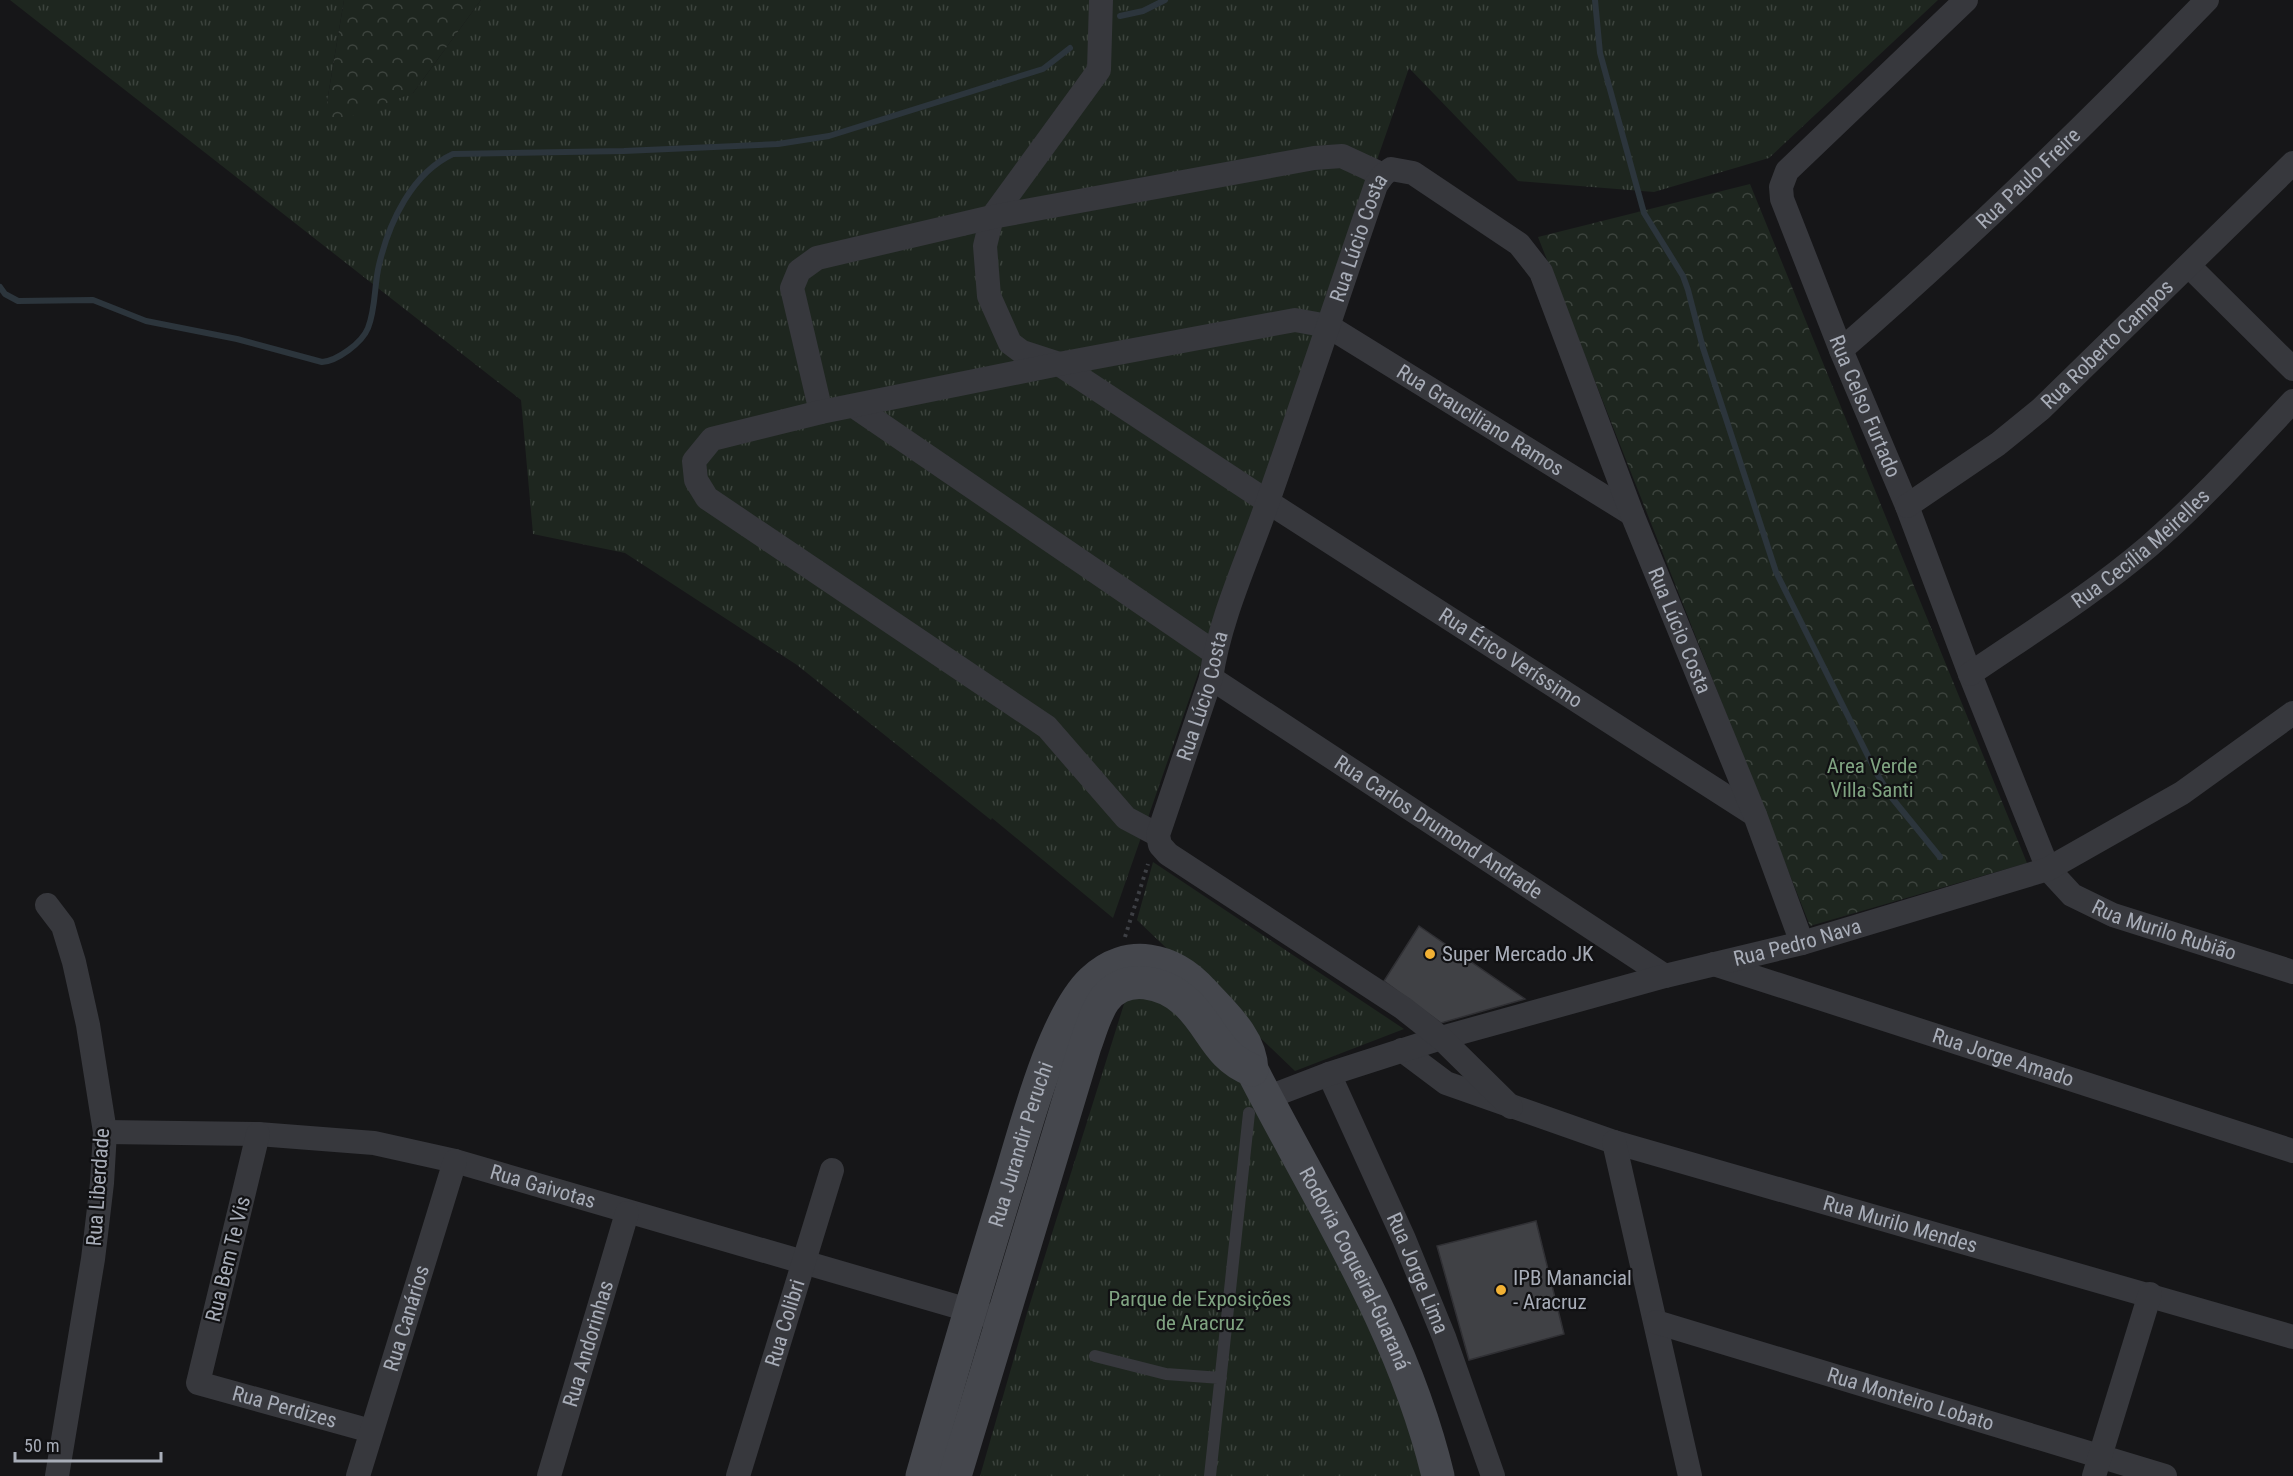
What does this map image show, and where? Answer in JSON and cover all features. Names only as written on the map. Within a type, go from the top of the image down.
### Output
[{"type":"street","points":[[993,217],[1100,70],[1101,0]]},
{"type":"street","name":"Rua Celso Furtado","points":[[1966,0],[1787,171],[1782,179],[1782,199],[1841,350],[1907,506],[1970,674],[2048,869]]},
{"type":"street","name":"Rua Paulo Freire","points":[[1841,350],[1922,280],[2207,0]]},
{"type":"street","points":[[821,412],[792,288],[800,271],[817,258],[993,217],[1314,158],[1342,156],[1383,175]]},
{"type":"street","name":"Rua Roberto Campos","points":[[1907,506],[1998,444],[2041,409],[2293,163]]},
{"type":"street","name":"Rua Lúcio Costa","points":[[1158,835],[1211,678],[1215,653],[1376,185],[1383,175],[1391,170],[1413,173],[1519,244],[1532,257],[1547,286],[1632,514],[1755,815],[1802,943]]},
{"type":"street","name":"Rua Érico Veríssimo","points":[[993,217],[985,246],[988,296],[1010,343],[1022,351],[1059,364],[1268,502],[1755,815]]},
{"type":"street","points":[[2189,266],[2293,369]]},
{"type":"street","points":[[1328,326],[1295,320],[821,412],[712,439],[694,461],[696,480],[707,498],[1047,727],[1126,818],[1158,835],[1160,845],[1168,854],[1393,1001],[1441,1038]]},
{"type":"street","name":"Rua Grauciliano Ramos","points":[[1328,326],[1632,514]]},
{"type":"street","name":"Rua Cecília Meirelles","points":[[1970,674],[2094,588],[2147,547],[2207,492],[2293,401]]},
{"type":"street","points":[[854,406],[1215,653]]},
{"type":"street","name":"Rua Carlos Drumond Andrade","points":[[1211,678],[1665,976]]},
{"type":"street","name":"Rua Pedro Nava","points":[[1256,1094],[1329,1074],[1441,1038],[1665,976],[1802,943],[2048,869],[2182,793],[2293,713]]},
{"type":"street","name":"Rua Murilo Rubião","points":[[2048,869],[2072,895],[2113,915],[2293,972]]},
{"type":"street","name":"Rua Liberdade","points":[[46,905],[63,926],[75,962],[88,1025],[105,1132],[102,1183],[93,1259],[57,1476]]},
{"type":"street","name":"Rua Jurandir Peruchi","points":[[922,1476],[969,1312],[1044,1070],[1083,991],[1093,980],[1115,966],[1151,961],[1173,966],[1200,988],[1221,1029]]},
{"type":"street","name":"Rua Jorge Amado","points":[[1713,964],[2293,1151]]},
{"type":"street","name":"Rua Jurandir Peruchi","points":[[955,1476],[1085,1046],[1105,1000],[1124,985],[1142,982],[1155,984],[1175,994],[1221,1029]]},
{"type":"street","name":"Rodovia Coqueiral-Guaraná","points":[[1221,1029],[1248,1047],[1256,1094],[1380,1310],[1415,1399],[1438,1476]]},
{"type":"street","name":"Rua Murilo Mendes","points":[[1441,1038],[1511,1107]]},
{"type":"street","name":"Rua Murilo Mendes","points":[[1402,1050],[1446,1083],[1614,1142],[2150,1294],[2293,1337]]},
{"type":"street","name":"Rua Jorge Lima","points":[[1329,1074],[1418,1272],[1444,1337],[1493,1476]]},
{"type":"street","name":"Rua Gaivotas","points":[[105,1132],[258,1134],[374,1143],[455,1161],[1002,1320]]},
{"type":"street","name":"Rua Bem Te Vis","points":[[198,1383],[258,1134]]},
{"type":"street","points":[[1614,1142],[1690,1476]]},
{"type":"street","name":"Rua Canários","points":[[358,1476],[455,1161]]},
{"type":"street","name":"Rua Colibri","points":[[738,1476],[832,1170]]},
{"type":"street","name":"Rua Andorinhas","points":[[549,1476],[627,1212]]},
{"type":"street","points":[[2097,1466],[2150,1294]]},
{"type":"street","name":"Rua Monteiro Lobato","points":[[1656,1322],[2097,1466],[2165,1476]]},
{"type":"street","name":"Rua Perdizes","points":[[198,1383],[371,1431]]},
{"type":"lane","points":[[1210,1476],[1256,1094]]},
{"type":"lane","points":[[1095,1356],[1166,1374],[1221,1378]]},
{"type":"path","points":[[1115,966],[1158,835]]},
{"type":"green space","points":[[10,0],[344,0],[327,102],[413,93],[481,0],[1938,0],[1769,158],[1654,192],[1518,181],[1409,68],[1113,918],[992,818],[991,820],[797,665],[625,553],[533,534],[521,400]]},
{"type":"green space","points":[[344,0],[481,0],[413,93],[334,123],[327,102]]},
{"type":"green space","name":"Area Verde Villa Santi","points":[[1750,184],[2027,863],[1810,926],[1538,237]]},
{"type":"green space","points":[[1153,862],[1404,1029],[1295,1071],[1137,920]]},
{"type":"green space","name":"Parque de Exposições de Aracruz","points":[[1159,982],[1307,1162],[1433,1476],[980,1476],[1027,1313],[1124,1004],[1134,990]]},
{"type":"building","name":"Super Mercado JK","points":[[1419,926],[1525,999],[1441,1023],[1384,981]]},
{"type":"building","name":"IPB Manancial - Aracruz","points":[[1536,1221],[1564,1334],[1469,1360],[1437,1246]]},
{"type":"waterway","points":[[1120,16],[1143,11],[1165,0]]},
{"type":"waterway","points":[[1595,0],[1600,53],[1644,213],[1683,276],[1703,348],[1776,572],[1877,774],[1892,798],[1940,857]]},
{"type":"waterway","points":[[0,287],[5,294],[18,301],[93,300],[146,321],[237,339],[322,362],[328,361],[342,355],[355,345],[368,328],[383,249],[404,200],[426,173],[438,162],[453,154],[624,151],[778,144],[829,136],[1043,69],[1070,48]]},
{"type":"place","name":"Super Mercado JK","points":[[1430,954]]},
{"type":"place","name":"IPB Manancial - Aracruz","points":[[1501,1290]]}]
